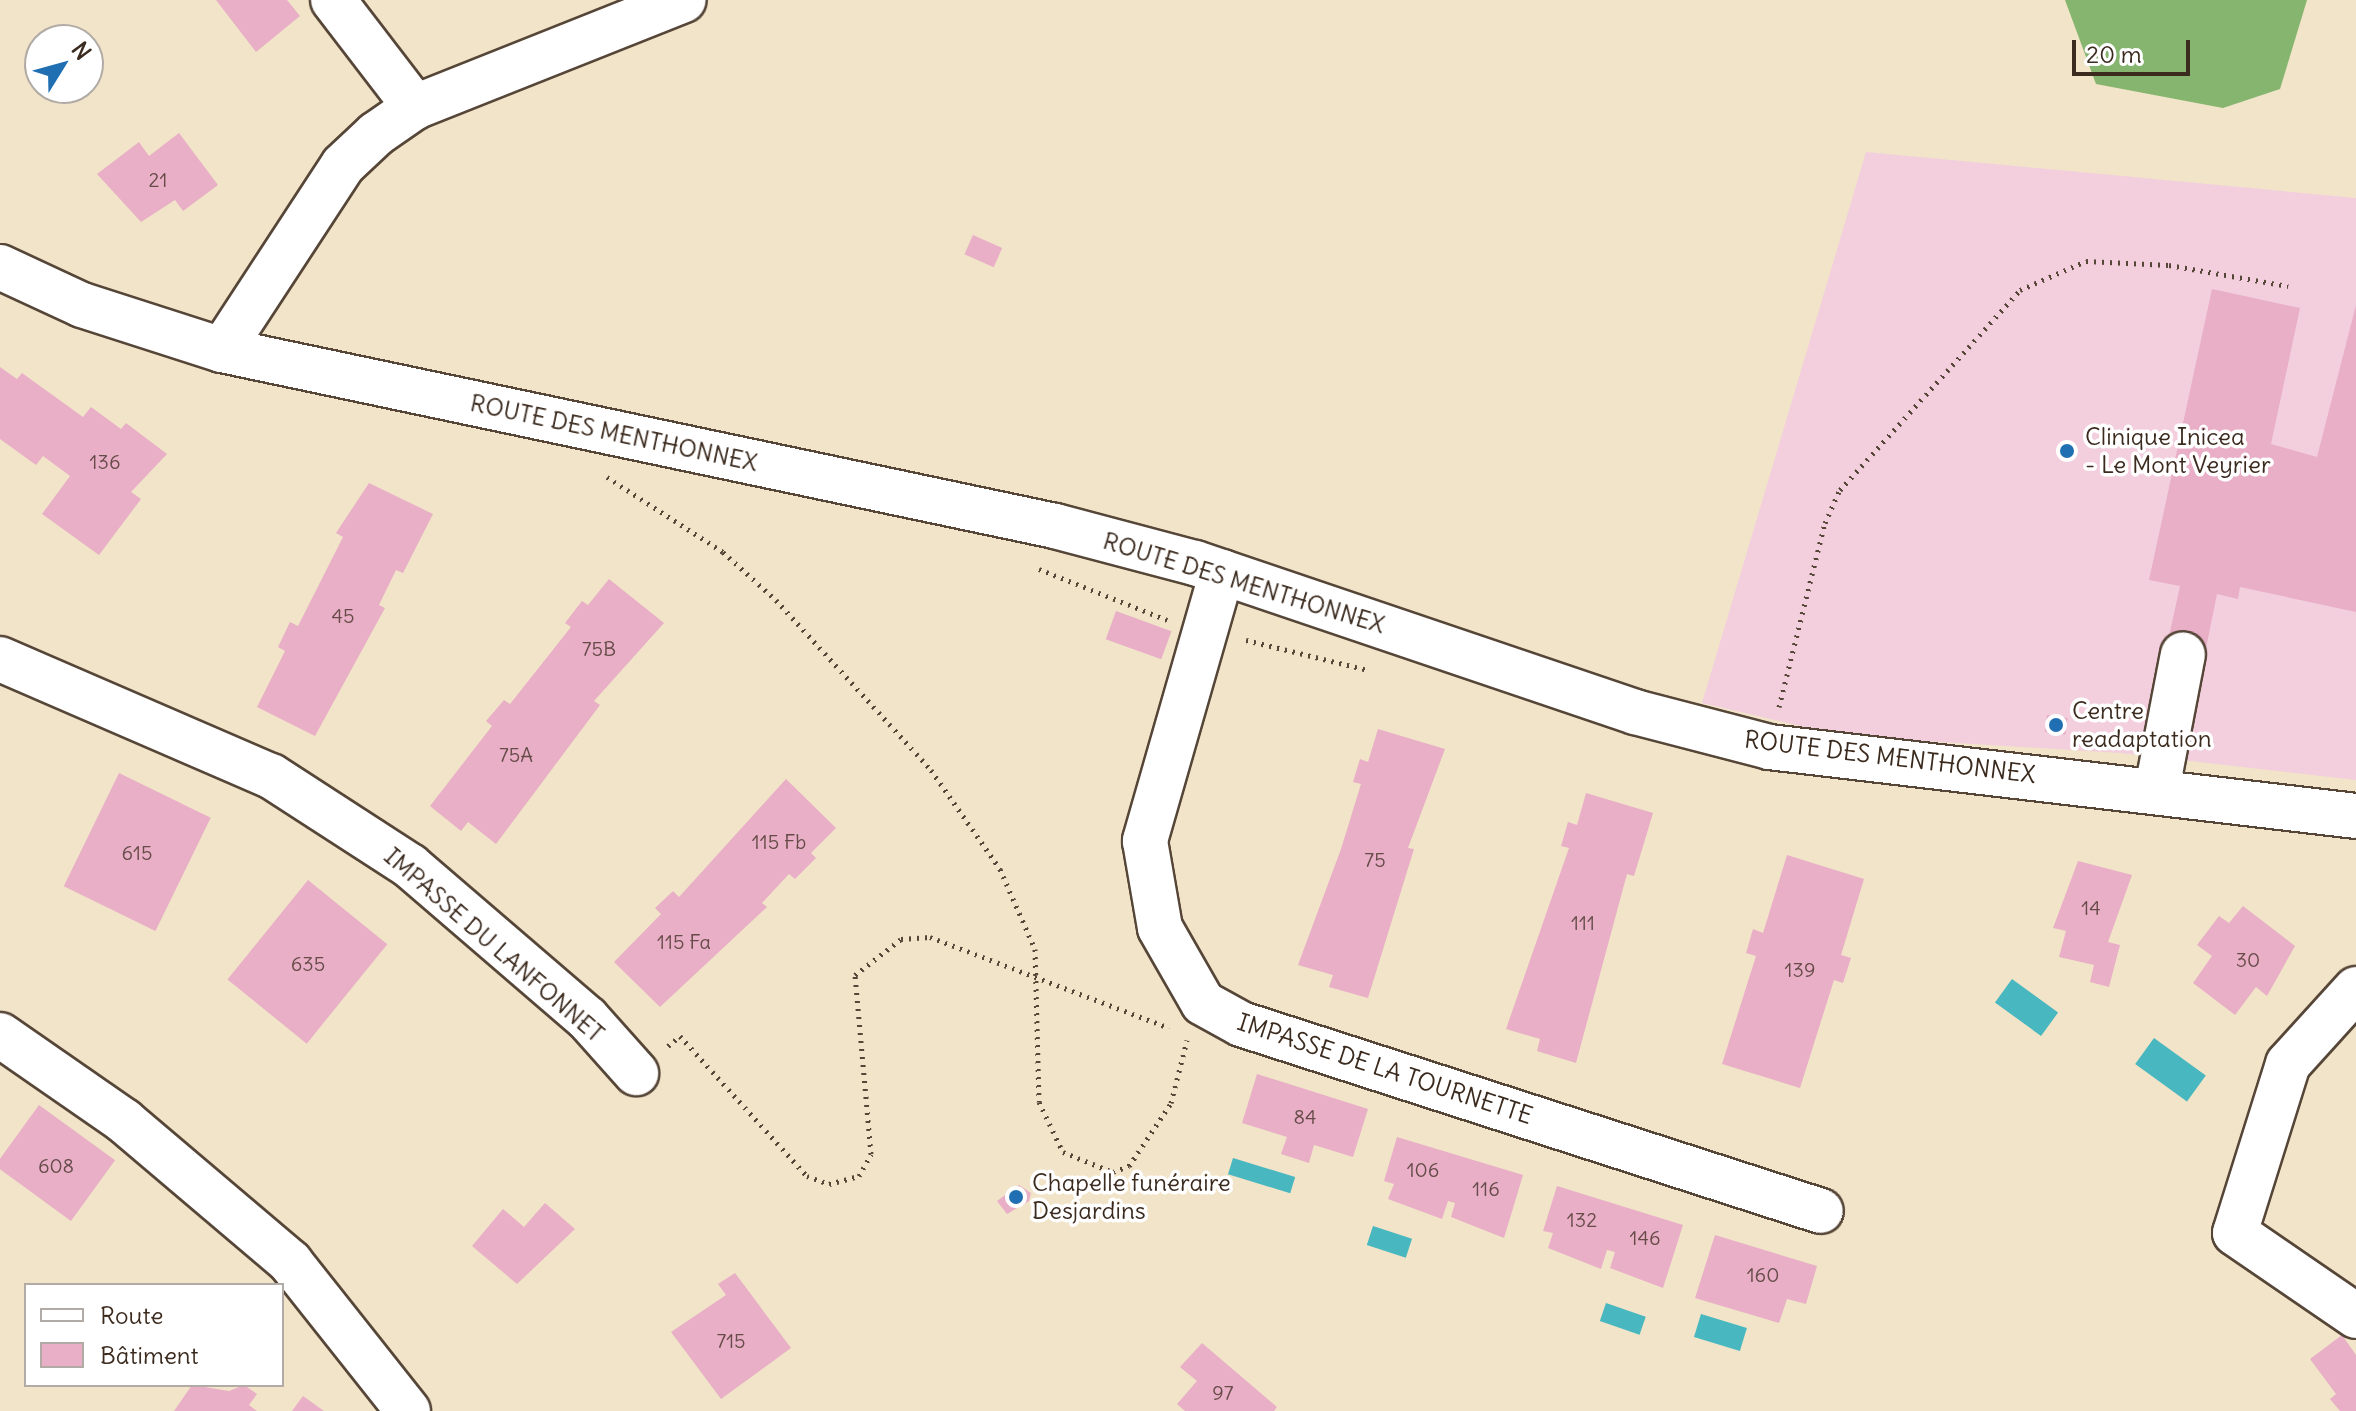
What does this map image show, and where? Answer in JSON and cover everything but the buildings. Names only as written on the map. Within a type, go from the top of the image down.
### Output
[{"type":"street","points":[[333,0],[415,107]]},
{"type":"street","points":[[222,350],[343,165],[415,107],[684,0]]},
{"type":"street","name":"ROUTE DES MENTHONNEX","points":[[0,267],[82,305],[222,350],[1055,526],[1222,572],[1635,712],[1769,747],[2157,789],[2356,816]]},
{"type":"street","points":[[1196,1019],[1160,928],[1145,841],[1222,572]]},
{"type":"street","points":[[2157,789],[2183,654]]},
{"type":"street","name":"IMPASSE DU LANFONNET","points":[[0,659],[271,776],[385,850],[587,1018],[636,1073]]},
{"type":"street","points":[[2350,1009],[2288,1064],[2235,1233],[2356,1316]]},
{"type":"street","name":"IMPASSE DE LA TOURNETTE","points":[[1196,1019],[1241,1024],[1821,1211]]},
{"type":"street","points":[[0,1035],[124,1121],[268,1241],[346,1323],[408,1411]]},
{"type":"path","points":[[1769,747],[1825,523],[1840,490],[2020,290],[2086,261],[2169,265],[2288,286]]},
{"type":"path","points":[[597,470],[723,552],[765,590],[931,770],[1000,869],[1035,949],[1040,979],[1039,1102],[1063,1152],[1084,1165],[1113,1172],[1150,1143],[1171,1103],[1196,1019],[1040,979],[930,937],[880,950],[855,975],[871,1154],[859,1176],[829,1184],[807,1176],[680,1036],[636,1073]]},
{"type":"shaded area","name":"Clinique Inicea - Le Mont Veyrier","points":[[1866,152],[2356,198],[2356,780],[2120,753],[1843,736],[1702,703]]},
{"type":"green space","points":[[2065,0],[2307,0],[2280,89],[2223,108],[2096,84]]},
{"type":"water","points":[[2012,979],[2058,1013],[2041,1036],[1995,1002]]},
{"type":"water","points":[[2154,1038],[2206,1076],[2187,1102],[2135,1064]]},
{"type":"water","points":[[1233,1158],[1295,1177],[1290,1193],[1228,1174]]},
{"type":"water","points":[[1373,1226],[1412,1239],[1406,1258],[1367,1245]]},
{"type":"water","points":[[1606,1303],[1646,1317],[1640,1335],[1600,1321]]},
{"type":"water","points":[[1701,1314],[1747,1328],[1740,1351],[1694,1337]]},
{"type":"place","name":"Clinique Inicea - Le Mont Veyrier","points":[[2067,451]]},
{"type":"place","name":"Centre readaptation","points":[[2056,725]]},
{"type":"place","name":"Chapelle funéraire Desjardins","points":[[1016,1197]]}]
